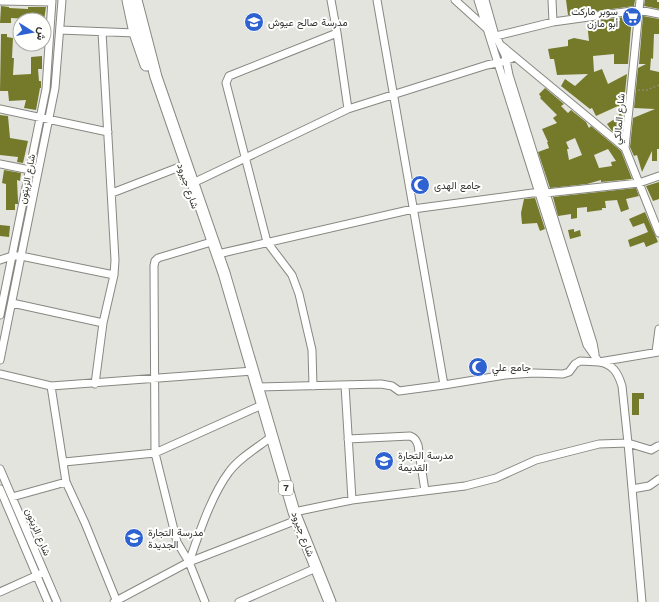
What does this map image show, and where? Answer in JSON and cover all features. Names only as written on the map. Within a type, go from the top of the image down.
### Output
[{"type":"main road","name":"شارع جيرود","points":[[128,0],[135,33],[253,371]]},
{"type":"main road","name":"شارع جيرود","points":[[136,0],[156,77],[218,254],[295,516],[330,602]]},
{"type":"street","name":"شارع الزيتون","points":[[0,360],[55,88],[62,0]]},
{"type":"street","points":[[331,0],[348,109]]},
{"type":"street","points":[[377,0],[444,385]]},
{"type":"street","points":[[455,0],[487,29]]},
{"type":"street","points":[[478,0],[593,343],[595,354],[599,362]]},
{"type":"street","points":[[485,0],[496,36],[506,61],[543,193]]},
{"type":"street","points":[[552,0],[553,22]]},
{"type":"street","name":"شارع المالكي","points":[[640,0],[625,148],[659,233]]},
{"type":"street","points":[[0,1],[52,1]]},
{"type":"street","name":"شارع الزيتون","points":[[0,315],[46,89],[52,1]]},
{"type":"street","points":[[496,36],[553,22],[639,10],[659,14]]},
{"type":"street","points":[[60,30],[135,33]]},
{"type":"street","points":[[95,384],[103,322],[114,275],[115,260],[102,32]]},
{"type":"street","points":[[313,386],[312,350],[299,294],[292,275],[267,242],[226,83],[229,76],[337,33]]},
{"type":"street","points":[[493,47],[500,45]]},
{"type":"street","points":[[500,45],[625,148]]},
{"type":"street","points":[[193,183],[348,109],[515,57]]},
{"type":"street","points":[[0,109],[108,132]]},
{"type":"street","points":[[0,164],[30,170]]},
{"type":"street","points":[[112,193],[182,166]]},
{"type":"street","points":[[218,254],[413,209],[639,183],[659,176]]},
{"type":"street","points":[[205,602],[189,562],[177,542],[155,453],[154,266],[155,261],[158,258],[208,243]]},
{"type":"street","points":[[0,260],[12,256],[21,256],[114,275]]},
{"type":"street","points":[[12,303],[103,322]]},
{"type":"street","points":[[599,362],[658,352],[659,329]]},
{"type":"street","points":[[258,387],[381,384],[392,386],[399,391],[505,375],[534,373],[563,374],[569,372],[575,364],[580,361],[608,363],[620,380],[628,443],[642,602]]},
{"type":"street","points":[[0,374],[51,386],[95,384],[253,371]]},
{"type":"street","points":[[345,385],[352,500]]},
{"type":"street","points":[[51,386],[66,482],[85,523],[116,602],[189,562],[295,516],[352,500],[465,486],[496,478],[536,460],[598,444],[628,443],[651,450],[659,446]]},
{"type":"street","points":[[64,462],[155,453],[262,405]]},
{"type":"street","points":[[348,439],[410,436],[416,439],[425,491]]},
{"type":"street","points":[[189,562],[202,526],[216,495],[229,472],[246,456],[271,437]]},
{"type":"street","name":"شارع الزيتون","points":[[0,469],[57,602]]},
{"type":"street","points":[[632,489],[649,486],[659,479]]},
{"type":"street","points":[[12,497],[66,482]]},
{"type":"street","name":"شارع الزيتون","points":[[0,489],[48,602]]},
{"type":"street","points":[[239,602],[316,568]]},
{"type":"street","points":[[0,592],[44,572]]},
{"type":"path","points":[[631,89],[647,90],[659,85]]},
{"type":"building","points":[[566,0],[635,0],[634,6],[568,15]]},
{"type":"building","points":[[645,0],[657,0],[657,2],[659,2],[659,9],[644,6]]},
{"type":"building","points":[[1,6],[28,9],[28,7],[46,7],[45,12],[12,12],[11,23],[0,23]]},
{"type":"building","points":[[632,16],[628,64],[614,64],[614,54],[593,56],[594,72],[602,69],[608,84],[627,74],[620,138],[607,124],[619,116],[618,106],[596,116],[592,108],[590,109],[561,86],[565,79],[575,86],[588,74],[557,75],[554,59],[550,59],[548,49],[568,46],[568,40],[574,38],[589,41],[587,22]]},
{"type":"building","points":[[643,16],[659,19],[659,34],[654,34],[653,59],[651,58],[650,70],[659,72],[659,149],[657,149],[657,161],[652,161],[652,151],[642,172],[637,155],[634,156],[630,147],[633,118],[655,109],[634,108],[638,68],[646,64],[639,64]]},
{"type":"building","points":[[1,34],[7,34],[7,37],[12,38],[12,58],[14,58],[13,75],[31,74],[31,57],[42,56],[42,69],[38,69],[41,88],[36,110],[24,108],[26,100],[9,101],[8,91],[0,91]]},
{"type":"building","points":[[545,88],[564,104],[561,106],[568,113],[571,110],[586,122],[589,128],[591,126],[621,151],[632,179],[601,182],[601,180],[587,184],[550,188],[538,152],[549,148],[542,129],[557,123],[553,118],[557,115],[540,98],[541,97],[539,94]],"holes":[[[575,138],[582,155],[569,160],[567,149],[569,149],[566,142]],[[608,149],[616,161],[611,162],[612,166],[599,168],[594,155]]]},
{"type":"building","points":[[0,115],[8,116],[10,138],[28,141],[23,163],[17,162],[18,157],[0,155]]},
{"type":"building","points":[[4,170],[21,173],[20,181],[17,180],[18,204],[15,204],[15,210],[6,210],[6,184],[2,183]]},
{"type":"building","points":[[659,182],[659,199],[653,201],[646,186]]},
{"type":"building","points":[[636,188],[639,196],[626,199],[629,209],[621,212],[617,200],[605,201],[606,208],[602,208],[602,210],[587,212],[587,207],[577,208],[577,218],[571,219],[571,214],[558,216],[553,197]]},
{"type":"building","points":[[535,198],[545,229],[540,231],[537,223],[522,224],[521,213],[524,199]]},
{"type":"building","points":[[645,212],[658,242],[646,247],[644,242],[630,247],[628,240],[648,232],[644,223],[633,227],[629,219]]},
{"type":"building","points":[[0,225],[10,226],[9,237],[0,236]]},
{"type":"building","points":[[574,229],[574,232],[580,230],[581,236],[570,239],[568,230]]},
{"type":"building","points":[[632,393],[644,393],[644,399],[639,399],[639,415],[632,415]]},
{"type":"place","name":"سوبر ماركت أبو مازن","points":[[632,17]]},
{"type":"place","name":"مدرسة صالح عيوش","points":[[254,22]]},
{"type":"place","name":"جامع الهدى","points":[[420,185]]},
{"type":"place","name":"جامع علي","points":[[478,367]]},
{"type":"place","name":"مدرسة التجارة القديمة","points":[[384,461]]},
{"type":"place","name":"مدرسة التجارة الجديدة","points":[[134,538]]}]
